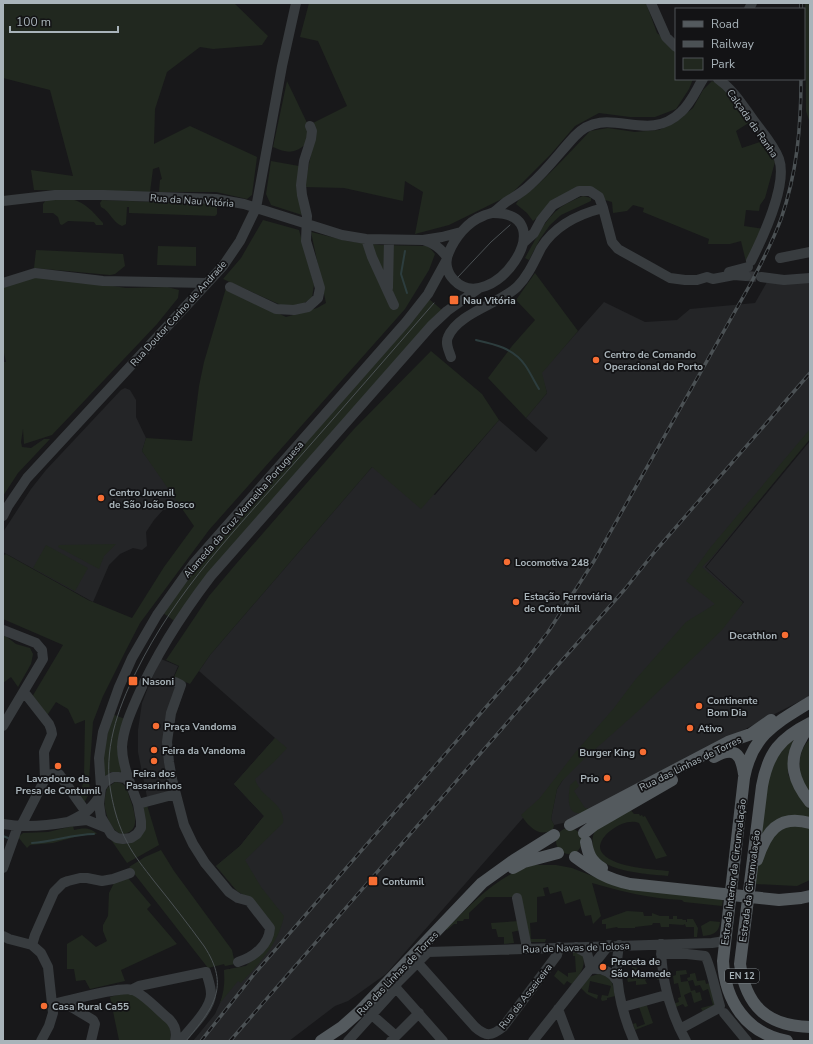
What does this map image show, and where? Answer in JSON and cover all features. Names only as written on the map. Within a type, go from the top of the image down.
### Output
[{"type":"main road","name":"Estrada Interior da Circunvalação","points":[[780,1040],[764,1033],[752,1025],[731,999],[726,985],[724,972],[725,941],[744,778],[748,760],[760,739],[773,726],[810,701]]},
{"type":"main road","name":"Rua das Linhas de Torres","points":[[570,825],[708,753],[736,739],[751,734],[780,715],[810,701]]},
{"type":"main road","name":"Estrada da Circunvalação","points":[[810,723],[796,730],[781,743],[771,755],[765,769],[740,964],[747,992],[759,1009],[772,1019],[786,1024],[810,1027]]},
{"type":"main road","points":[[810,726],[801,738],[796,749],[793,764],[796,780],[803,794],[810,802]]},
{"type":"main road","name":"Rua das Linhas de Torres","points":[[585,838],[594,825],[726,751],[733,752],[739,758],[744,778]]},
{"type":"main road","points":[[750,884],[760,851],[767,836],[780,824],[796,820],[810,823]]},
{"type":"main road","points":[[585,838],[583,851],[575,857],[568,858],[558,853],[553,845],[554,836],[560,828],[570,825],[578,828],[585,838],[588,853],[592,861],[614,873],[687,887],[779,900],[810,889]]},
{"type":"main road","name":"Rua das Linhas de Torres","points":[[321,1041],[342,1027],[360,1011],[482,884],[497,871],[554,836]]},
{"type":"main road","name":"Rua das Linhas de Torres","points":[[468,900],[484,887],[524,862],[558,853]]},
{"type":"main road","points":[[575,857],[591,869],[614,880],[630,884],[687,887]]},
{"type":"main road","points":[[793,896],[810,896]]},
{"type":"main road","points":[[780,1040],[790,1033],[810,1032]]},
{"type":"street","name":"Rua Doutor Corino de Andrade","points":[[3,516],[8,506],[32,473],[223,266],[240,241],[256,208],[282,66],[296,3]]},
{"type":"street","points":[[651,3],[666,37],[675,46]]},
{"type":"street","points":[[493,213],[518,195],[542,173],[585,127],[602,122],[641,126],[663,123],[673,119],[688,104],[702,80]]},
{"type":"street","name":"Calçada da Ranha","points":[[604,208],[612,242],[618,249],[670,278],[685,280],[707,278],[713,279],[734,275],[748,268],[764,235],[774,206],[780,177],[780,161],[770,142],[734,93],[726,84],[720,80]]},
{"type":"street","points":[[230,287],[276,309],[294,310],[308,307],[318,298],[320,288],[306,241],[308,225],[301,185],[304,161],[311,139],[312,132],[310,126]]},
{"type":"street","points":[[451,357],[447,348],[448,337],[455,327],[469,316],[508,294],[519,285],[528,273],[542,246],[555,231],[572,219],[604,208],[599,197],[590,191],[579,191],[553,205],[541,220],[534,233],[523,243]]},
{"type":"street","name":"Rua da Nau Vitória","points":[[3,201],[55,194],[104,194],[216,200],[244,204],[342,235],[366,239],[423,240],[461,232]]},
{"type":"street","points":[[518,195],[513,206],[516,219],[524,233],[523,243],[520,253],[509,270],[488,285],[478,289],[467,288],[458,284],[450,277],[447,267],[447,259],[456,239],[461,232],[479,218],[493,213],[503,213],[516,219],[532,225],[541,220]]},
{"type":"street","points":[[366,239],[372,257],[394,305]]},
{"type":"street","points":[[388,291],[389,240]]},
{"type":"street","name":"Rua da Nau Vitória","points":[[423,240],[433,243],[447,259]]},
{"type":"street","points":[[780,258],[810,252]]},
{"type":"street","name":"Alameda da Cruz Vermelha Portuguesa","points":[[100,792],[99,758],[103,732],[128,666],[157,615],[194,564],[406,322],[428,294],[447,259]]},
{"type":"street","points":[[3,283],[35,273],[103,281],[207,283]]},
{"type":"street","points":[[761,277],[784,280],[810,278]]},
{"type":"street","name":"Alameda da Cruz Vermelha Portuguesa","points":[[130,783],[122,756],[124,734],[129,716],[148,673],[191,603],[211,576],[430,326],[478,289]]},
{"type":"street","points":[[3,630],[36,643],[42,650],[43,659],[3,726]]},
{"type":"street","points":[[175,682],[181,685],[171,713],[167,742],[169,762],[184,825],[193,844],[229,892],[238,898],[249,901],[270,928],[270,935],[262,946],[248,958],[238,962]]},
{"type":"street","points":[[24,692],[43,715],[51,729],[52,734],[44,752],[45,779]]},
{"type":"street","points":[[3,868],[20,826],[45,779],[52,774],[59,774],[86,812]]},
{"type":"street","points":[[68,822],[92,808],[100,792],[105,782],[109,779],[118,777],[125,778],[130,783],[138,804],[141,828],[137,834],[126,839],[117,838],[111,834],[101,817],[100,792]]},
{"type":"street","points":[[138,804],[176,794]]},
{"type":"street","points":[[3,824],[20,826],[48,825],[87,820],[107,828]]},
{"type":"street","points":[[32,945],[54,892],[63,884],[80,878],[102,881],[130,873]]},
{"type":"street","points":[[517,898],[527,948]]},
{"type":"street","points":[[3,936],[9,940],[32,945],[41,954],[48,967],[52,1001],[93,1020],[95,1024],[92,1041]]},
{"type":"street","name":"Rua de Navas de Tolosa","points":[[417,962],[428,952],[614,945],[661,949],[725,941]]},
{"type":"street","points":[[533,1041],[591,969],[614,945]]},
{"type":"street","points":[[614,945],[617,981],[628,1026],[634,1041]]},
{"type":"street","points":[[572,946],[584,950],[587,953],[591,969]]},
{"type":"street","name":"Rua da Asseiceira","points":[[417,962],[476,1027],[481,1032],[487,1034],[495,1033],[503,1027],[557,955],[559,947]]},
{"type":"street","points":[[720,1010],[683,1034],[673,1015],[666,995],[661,949],[705,956],[708,959],[720,1010],[747,1041]]},
{"type":"street","points":[[348,1041],[396,988],[397,983],[417,962]]},
{"type":"street","points":[[591,969],[600,969],[611,972],[617,981]]},
{"type":"street","points":[[58,1003],[118,990],[132,990],[139,986],[206,972],[211,990],[209,1004],[180,1041]]},
{"type":"street","points":[[396,988],[443,1041]]},
{"type":"street","points":[[132,990],[139,994],[173,1024],[176,1041]]},
{"type":"street","points":[[623,1006],[666,995]]},
{"type":"street","points":[[41,1041],[58,1003]]},
{"type":"street","points":[[558,1010],[570,1041]]},
{"type":"street","points":[[372,1015],[394,1039],[419,1013]]},
{"type":"shaded area","points":[[810,281],[810,438],[705,567],[743,602],[694,653],[714,636],[744,602],[706,567],[810,441],[810,696],[643,781],[572,821],[554,825],[551,819],[557,789],[580,753],[386,974],[348,1001],[335,1006],[289,1041],[193,1041],[215,1014],[220,1003],[224,993],[224,970],[246,966],[265,949],[272,938],[275,927],[251,899],[237,891],[216,866],[240,846],[264,816],[234,784],[275,738],[199,671],[210,655],[372,467],[435,495],[499,420],[536,452],[548,438],[526,418],[547,393],[541,373],[604,302],[645,322],[677,320],[690,309],[755,303],[767,282]]},
{"type":"shaded area","name":"Centro Juvenil de São João Bosco","points":[[125,388],[130,390],[136,400],[136,417],[146,438],[142,451],[184,507],[163,510],[146,532],[147,546],[142,550],[133,548],[120,554],[109,565],[93,602],[3,552],[3,532],[31,489],[46,470],[121,390]]},
{"type":"shaded area","name":"Praça Vandoma","points":[[161,659],[178,666],[173,678],[186,684],[174,720],[171,743],[173,762],[179,789],[147,797],[138,752],[138,730],[142,703]]},
{"type":"green space","points":[[3,3],[234,3],[268,36],[262,45],[213,49],[200,47],[167,72],[155,109],[154,144],[190,126],[257,157],[252,195],[247,199],[216,192],[159,192],[160,180],[162,179],[159,167],[153,169],[150,192],[34,190],[31,170],[73,176],[50,90],[3,78]]},
{"type":"green space","points":[[309,3],[646,3],[657,33],[675,48],[675,80],[693,80],[689,89],[676,109],[655,117],[630,117],[599,113],[575,126],[551,154],[510,195],[449,225],[415,234],[423,192],[405,181],[403,201],[344,188],[304,187],[315,136],[313,123],[347,106],[318,41],[300,37]]},
{"type":"green space","points":[[805,3],[810,3],[810,123],[806,111]]},
{"type":"green space","points":[[287,81],[309,127],[305,145],[290,152],[273,147]]},
{"type":"green space","points":[[712,81],[721,85],[750,122],[736,131],[742,148],[763,141],[775,162],[765,198],[760,205],[759,211],[746,210],[744,226],[764,229],[747,266],[741,241],[730,244],[708,244],[709,239],[643,212],[644,208],[633,205],[627,211],[613,213],[612,202],[605,200],[595,189],[539,216],[533,221],[527,213],[516,204],[549,174],[590,131],[608,128],[635,132],[659,130],[676,122],[693,108],[703,90]]},
{"type":"green space","points":[[271,161],[299,166],[302,215],[271,205],[266,194]]},
{"type":"green space","points":[[583,196],[591,198],[591,201],[561,215],[550,225],[540,239],[529,260],[525,258],[540,231],[555,212],[571,201]]},
{"type":"green space","points":[[71,199],[80,202],[88,208],[96,215],[103,225],[96,225],[94,222],[68,221],[62,225],[60,224],[58,217],[53,213],[43,213],[43,204],[46,200]]},
{"type":"green space","points":[[102,200],[213,204],[217,205],[217,214],[215,216],[129,213],[129,207],[127,207],[126,224],[122,226],[101,207],[100,203]]},
{"type":"green space","points":[[263,220],[299,230],[314,285],[312,298],[301,305],[283,306],[223,279],[241,258]]},
{"type":"green space","points":[[311,232],[347,241],[380,245],[428,246],[435,254],[429,270],[405,309],[209,530],[140,623],[103,696],[93,722],[89,780],[90,792],[84,803],[80,798],[84,777],[85,720],[75,724],[68,709],[56,702],[46,717],[32,697],[63,645],[3,619],[3,556],[6,554],[88,600],[132,618],[164,567],[194,526],[142,451],[146,438],[192,441],[199,386],[204,362],[226,288],[286,317],[317,308],[326,303]]},
{"type":"green space","points":[[158,246],[196,247],[196,266],[157,265]]},
{"type":"green space","points":[[36,250],[123,254],[125,266],[115,274],[110,275],[34,268]]},
{"type":"green space","points":[[535,273],[578,331],[542,373],[547,393],[526,418],[488,378],[512,346],[535,320],[516,300]]},
{"type":"green space","points":[[29,276],[64,278],[126,288],[167,287],[179,290],[178,298],[157,324],[52,435],[24,444],[23,429],[21,442],[22,447],[31,448],[44,439],[50,439],[18,473],[3,496],[3,362],[6,362],[3,349],[3,284]]},
{"type":"green space","points":[[429,299],[442,310],[176,622],[163,613],[194,569],[416,317]]},
{"type":"green space","points":[[431,351],[482,394],[499,420],[421,509],[372,467],[210,655],[190,684],[174,677],[179,666],[166,660],[209,596],[354,429]]},
{"type":"green space","points":[[810,429],[810,439],[702,567],[743,603],[722,630],[637,712],[583,760],[562,781],[557,789],[551,819],[554,825],[553,829],[544,833],[535,830],[521,815],[539,799],[574,754],[614,708],[635,680],[686,622],[715,604],[686,581],[710,548]]},
{"type":"green space","points":[[116,544],[104,556],[99,569],[58,547],[59,545]]},
{"type":"green space","points":[[46,545],[88,568],[75,591],[33,568]]},
{"type":"green space","points":[[3,634],[16,644],[30,648],[33,654],[31,664],[18,687],[11,677],[3,683]]},
{"type":"green space","points":[[112,714],[125,719],[122,772],[111,772],[104,777],[103,756]]},
{"type":"green space","points":[[799,732],[788,766],[788,774],[793,785],[810,810],[810,880],[797,886],[755,884],[768,779],[779,752]]},
{"type":"green space","points":[[275,738],[287,748],[255,779],[261,791],[277,805],[283,816],[283,823],[245,860],[261,887],[284,916],[278,935],[273,944],[255,968],[241,983],[238,981],[220,1003],[224,987],[224,970],[246,966],[265,949],[272,938],[275,927],[251,899],[237,891],[216,866],[240,846],[264,816],[234,784]]},
{"type":"green space","points":[[810,739],[810,794],[802,780],[800,773],[800,759],[805,745]]},
{"type":"green space","points":[[576,780],[579,786],[574,791],[585,808],[592,809],[578,813],[571,809],[569,805],[570,785]]},
{"type":"green space","points":[[115,782],[123,784],[126,788],[134,813],[134,826],[131,830],[124,834],[117,832],[113,827],[105,809],[107,788]]},
{"type":"green space","points":[[147,805],[159,845],[127,863],[105,831],[118,842],[125,844],[134,842],[144,807]]},
{"type":"green space","points":[[630,809],[634,814],[639,814],[640,816],[642,815],[643,817],[645,816],[667,856],[656,859],[639,823],[632,822],[617,826],[610,831],[604,837],[600,849],[609,859],[616,862],[625,865],[669,871],[668,876],[637,873],[613,867],[597,856],[592,843],[596,830]]},
{"type":"green space","points":[[73,826],[74,830],[89,829],[97,834],[82,835],[53,843],[30,845],[27,848],[18,837],[23,833],[48,832]]},
{"type":"green space","points":[[569,828],[578,832],[582,841],[578,850],[569,854],[560,850],[556,841],[560,832]]},
{"type":"green space","points":[[161,850],[174,871],[232,950],[235,964],[225,966],[224,964],[208,968],[129,867],[145,857]]},
{"type":"green space","points":[[534,865],[556,865],[572,868],[605,881],[723,899],[722,906],[684,902],[682,900],[625,892],[592,883],[601,916],[593,924],[591,915],[585,916],[580,899],[565,904],[561,891],[550,894],[548,887],[543,888],[545,896],[537,897],[537,922],[530,923],[531,939],[546,939],[545,942],[529,942],[515,897],[486,897],[469,913],[469,919],[457,921],[457,924],[454,924],[447,930],[446,929],[476,900],[497,883],[521,869]]},
{"type":"green space","points":[[128,878],[151,905],[147,909],[177,944],[121,970],[125,981],[90,989],[85,980],[76,981],[74,969],[67,969],[67,944],[82,935],[96,947],[107,941],[103,931],[103,925],[108,916],[109,893],[115,881]]},
{"type":"green space","points":[[627,911],[643,912],[644,916],[652,916],[652,913],[660,916],[669,916],[669,919],[673,919],[673,916],[677,916],[677,919],[686,920],[686,922],[687,919],[693,919],[698,928],[697,937],[694,937],[694,927],[686,927],[685,924],[669,924],[669,927],[661,927],[660,923],[653,923],[652,925],[635,928],[617,927],[606,929],[606,924],[602,924],[602,920]]},
{"type":"green space","points":[[519,921],[521,930],[512,932],[514,943],[504,944],[504,937],[498,937],[496,929],[492,929],[491,923]]},
{"type":"green space","points":[[710,921],[720,922],[718,929],[713,934],[703,936],[701,926]]},
{"type":"green space","points":[[573,952],[577,952],[583,956],[583,968],[572,984],[567,981],[564,985],[554,976],[558,970],[568,977],[568,973],[576,972],[575,956],[573,956]]},
{"type":"green space","points":[[632,967],[638,968],[638,972],[641,972],[641,974],[659,973],[660,980],[657,980],[657,977],[652,978],[651,976],[645,980],[647,984],[636,985],[636,981],[628,982],[627,978],[633,978]]},
{"type":"green space","points":[[686,970],[687,974],[680,975],[681,982],[688,981],[691,991],[695,990],[696,993],[700,992],[702,1000],[694,1003],[691,992],[684,995],[688,1006],[685,1007],[683,1004],[676,1007],[672,1004],[679,1002],[678,998],[681,997],[678,983],[674,984],[673,976],[676,975],[676,971]]},
{"type":"green space","points":[[695,973],[697,981],[705,980],[706,984],[710,983],[717,1004],[704,1014],[701,1008],[713,1005],[708,989],[703,991],[700,985],[695,986],[693,980],[688,981],[687,978],[690,977],[690,974]]},
{"type":"green space","points":[[598,974],[609,978],[615,996],[602,1001],[602,995],[608,996],[611,986],[590,981],[588,992],[598,995],[597,999],[587,994],[581,988],[589,977]]},
{"type":"green space","points":[[126,993],[136,995],[167,1021],[170,1029],[171,1041],[119,1040],[110,997]]},
{"type":"green space","points":[[646,1003],[653,1023],[635,1030],[633,1024],[636,1023],[637,1027],[645,1024],[638,1004]]},
{"type":"waterway","points":[[405,251],[401,274],[407,293]]},
{"type":"waterway","points":[[476,340],[496,345],[515,354],[525,365],[539,389]]},
{"type":"waterway","points":[[32,843],[78,835],[94,834]]},
{"type":"waterway","points":[[3,836],[8,838]]},
{"type":"tunnel","points":[[746,276],[761,277]]},
{"type":"tram line","points":[[458,277],[491,242],[510,225]]},
{"type":"tram line","points":[[186,1041],[211,1007],[217,985],[216,974],[212,960],[204,946],[136,857],[119,824],[112,799],[109,777],[109,762],[113,731],[123,701],[129,686],[152,642],[170,614],[209,561],[230,535],[434,303]]},
{"type":"railway","points":[[801,3],[801,8]]},
{"type":"railway","points":[[201,1041],[255,973],[520,668],[548,632],[594,561],[751,283],[781,219],[791,184],[797,150],[801,80]]},
{"type":"railway","points":[[230,1041],[625,589],[657,549],[810,373]]},
{"type":"place","name":"Nau Vitória","points":[[454,300]]},
{"type":"place","name":"Centro de Comando Operacional do Porto","points":[[596,360]]},
{"type":"place","name":"Centro Juvenil de São João Bosco","points":[[101,498]]},
{"type":"place","name":"Locomotiva 248","points":[[507,562]]},
{"type":"place","name":"Estação Ferroviária de Contumil","points":[[516,602]]},
{"type":"place","name":"Decathlon","points":[[785,635]]},
{"type":"place","name":"Nasoni","points":[[133,681]]},
{"type":"place","name":"Continente Bom Dia","points":[[699,706]]},
{"type":"place","name":"Praça Vandoma","points":[[156,726]]},
{"type":"place","name":"Ativo","points":[[690,728]]},
{"type":"place","name":"Feira da Vandoma","points":[[154,750]]},
{"type":"place","name":"Burger King","points":[[643,752]]},
{"type":"place","name":"Feira dos Passarinhos","points":[[154,761]]},
{"type":"place","name":"Lavadouro da Presa de Contumil","points":[[58,766]]},
{"type":"place","name":"Prio","points":[[607,778]]},
{"type":"place","name":"Contumil","points":[[373,881]]},
{"type":"place","name":"Praceta de São Mamede","points":[[603,967]]},
{"type":"place","name":"Casa Rural Ca55","points":[[44,1006]]}]
